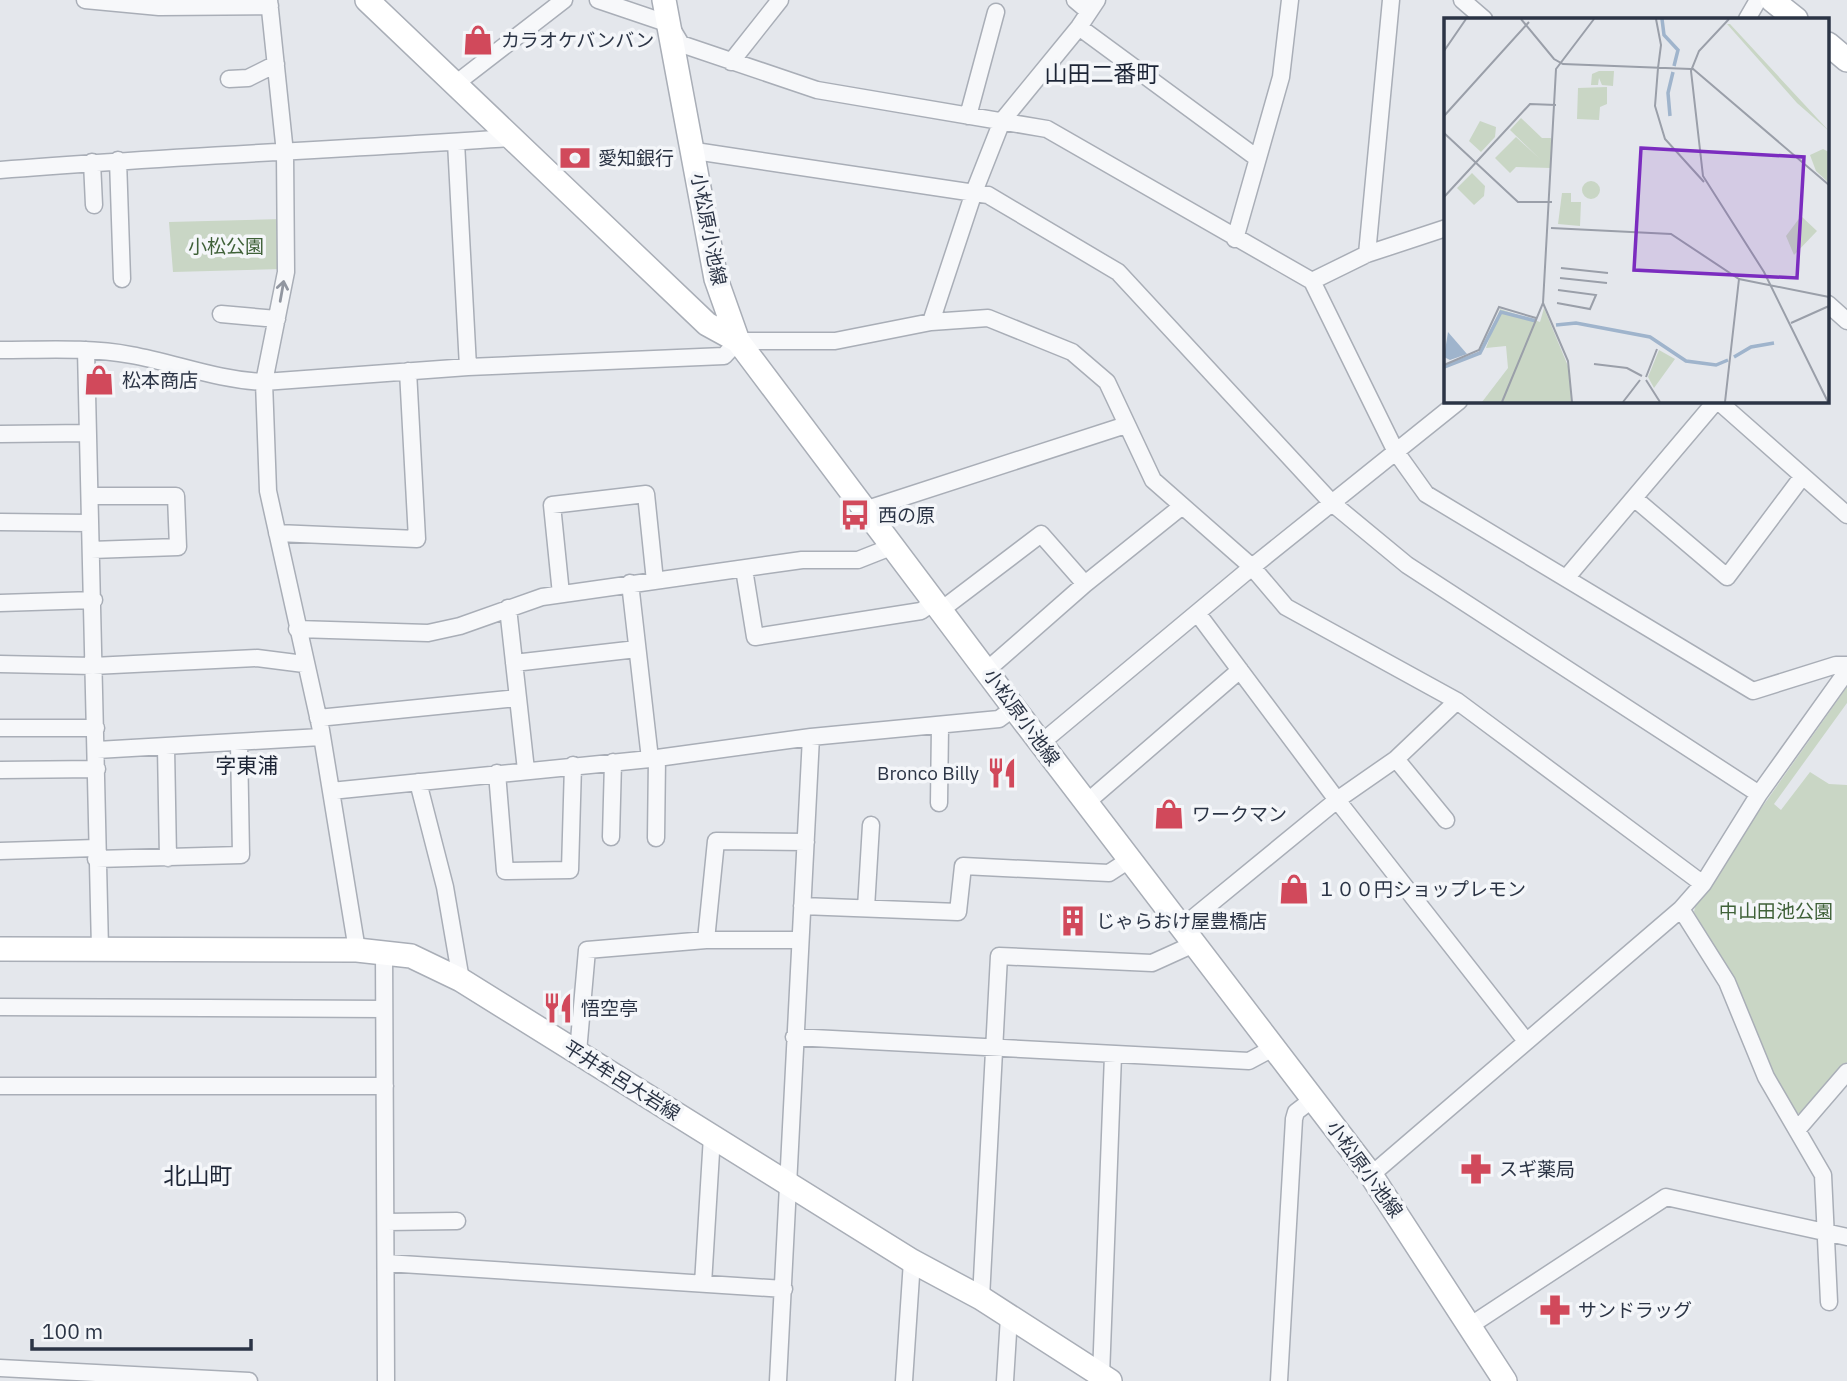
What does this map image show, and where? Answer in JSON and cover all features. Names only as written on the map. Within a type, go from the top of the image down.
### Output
[{"type":"main road","points":[[367,0],[707,324],[738,341]]},
{"type":"main road","name":"小松原小池線","points":[[664,0],[695,151],[716,279],[738,341],[867,509],[891,547],[1371,1175],[1505,1381]]},
{"type":"main road","points":[[1772,0],[1796,18]]},
{"type":"main road","points":[[1829,45],[1847,60]]},
{"type":"main road","name":"平井牟呂大岩線","points":[[0,949],[357,950],[411,956],[461,980],[912,1261],[981,1298],[1105,1378]]},
{"type":"street","points":[[85,0],[159,7],[269,3],[285,153],[286,272],[264,382],[268,491],[318,718],[357,950]]},
{"type":"street","points":[[454,85],[564,0]]},
{"type":"street","points":[[598,0],[669,24],[681,44],[817,90],[1047,129],[1312,281],[1396,452],[1426,494],[1753,691],[1847,664]]},
{"type":"street","points":[[731,62],[780,0]]},
{"type":"street","points":[[931,321],[974,192],[1002,121],[1093,6],[1075,0]]},
{"type":"street","points":[[1235,239],[1281,77],[1290,0]]},
{"type":"street","points":[[1367,254],[1391,0]]},
{"type":"street","points":[[1462,0],[1483,18]]},
{"type":"street","points":[[1748,18],[1758,0]]},
{"type":"street","points":[[968,116],[996,12]]},
{"type":"street","points":[[1079,27],[1256,158]]},
{"type":"street","points":[[229,79],[248,78],[276,64]]},
{"type":"street","points":[[0,170],[118,160],[285,153],[510,138]]},
{"type":"street","points":[[456,142],[468,367]]},
{"type":"street","points":[[695,151],[988,195],[1118,272],[1332,503],[1419,573],[1759,794]]},
{"type":"street","points":[[118,160],[122,279]]},
{"type":"street","points":[[92,162],[94,205]]},
{"type":"street","points":[[1312,281],[1367,254],[1444,229]]},
{"type":"street","points":[[1829,305],[1847,321]]},
{"type":"street","points":[[221,314],[277,319]]},
{"type":"street","points":[[0,350],[86,350],[129,354],[231,381],[264,382],[468,367],[724,356],[738,341],[835,341],[931,321],[988,318],[1072,352],[1107,382],[1153,480],[1252,567],[1286,607],[1457,702],[1703,884]]},
{"type":"street","points":[[86,350],[94,600],[96,854],[100,949]]},
{"type":"street","points":[[277,533],[417,539],[408,371]]},
{"type":"street","points":[[1041,743],[1252,567],[1459,402]]},
{"type":"street","points":[[1567,577],[1716,402]]},
{"type":"street","points":[[1718,402],[1847,515]]},
{"type":"street","points":[[867,509],[1126,425]]},
{"type":"street","points":[[0,434],[88,433]]},
{"type":"street","points":[[1633,498],[1727,577],[1802,477]]},
{"type":"street","points":[[561,594],[552,505],[646,494],[655,581]]},
{"type":"street","points":[[90,496],[176,496],[178,547],[91,550]]},
{"type":"street","points":[[987,670],[1085,584],[1181,507]]},
{"type":"street","points":[[0,522],[90,523]]},
{"type":"street","points":[[744,569],[755,636],[921,611],[937,606],[1041,534],[1085,584]]},
{"type":"street","points":[[297,629],[428,633],[460,626],[508,608],[561,594],[802,560],[858,560],[891,547]]},
{"type":"street","points":[[630,583],[653,758],[656,838]]},
{"type":"street","points":[[0,603],[94,600]]},
{"type":"street","points":[[508,608],[526,770]]},
{"type":"street","points":[[1198,614],[1336,800],[1526,1041]]},
{"type":"street","points":[[514,663],[637,649]]},
{"type":"street","points":[[0,664],[93,666],[257,658],[304,664]]},
{"type":"street","points":[[1086,803],[1240,670]]},
{"type":"street","points":[[1371,1175],[1681,909],[1703,884],[1759,794],[1847,671]]},
{"type":"street","points":[[318,718],[517,698]]},
{"type":"street","points":[[981,1298],[999,956],[1152,963],[1188,935],[1336,800],[1396,759],[1457,702]]},
{"type":"street","points":[[331,791],[653,758],[811,737],[999,719],[1014,708]]},
{"type":"street","points":[[939,803],[940,726]]},
{"type":"street","points":[[0,728],[96,728]]},
{"type":"street","points":[[97,750],[321,737]]},
{"type":"street","points":[[778,1381],[811,737]]},
{"type":"street","points":[[0,851],[168,858],[241,855],[239,743]]},
{"type":"street","points":[[166,747],[168,858]]},
{"type":"street","points":[[1396,759],[1446,820]]},
{"type":"street","points":[[611,837],[613,762]]},
{"type":"street","points":[[497,773],[505,871],[570,870],[573,765]]},
{"type":"street","points":[[0,770],[97,769]]},
{"type":"street","points":[[418,782],[446,887],[461,980]]},
{"type":"street","points":[[866,908],[871,825]]},
{"type":"street","points":[[706,940],[716,841],[806,842]]},
{"type":"street","points":[[802,906],[958,912],[963,866],[1109,873],[1129,860]]},
{"type":"street","points":[[1681,909],[1727,982],[1766,1077],[1823,1175],[1829,1302]]},
{"type":"street","points":[[578,1052],[587,950],[706,940],[800,940]]},
{"type":"street","points":[[384,951],[386,1381]]},
{"type":"street","points":[[0,1007],[384,1009]]},
{"type":"street","points":[[794,1037],[1249,1060],[1273,1048]]},
{"type":"street","points":[[1105,1378],[1112,1055]]},
{"type":"street","points":[[1797,1130],[1847,1072]]},
{"type":"street","points":[[0,1086],[385,1086]]},
{"type":"street","points":[[1279,1381],[1294,1119],[1297,1112],[1313,1099]]},
{"type":"street","points":[[703,1284],[712,1136]]},
{"type":"street","points":[[1471,1325],[1666,1197],[1847,1237]]},
{"type":"street","points":[[386,1222],[457,1220]]},
{"type":"street","points":[[904,1381],[912,1261]]},
{"type":"street","points":[[386,1264],[784,1289]]},
{"type":"street","points":[[1005,1381],[1009,1317]]},
{"type":"street","points":[[0,1368],[249,1381]]},
{"type":"green space","name":"小松公園","points":[[282,219],[282,269],[173,272],[169,222]]},
{"type":"green space","name":"中山田池公園","points":[[1847,687],[1847,703],[1774,804],[1781,810],[1810,772],[1829,784],[1847,785],[1847,1062],[1803,1114],[1797,1113],[1778,1083],[1735,983],[1694,912],[1696,902],[1709,882]]},
{"type":"place","name":"カラオケバンバン","points":[[478,40]]},
{"type":"place","name":"愛知銀行","points":[[575,158]]},
{"type":"place","name":"松本商店","points":[[99,380]]},
{"type":"place","name":"西の原","points":[[855,515]]},
{"type":"place","name":"Bronco Billy","points":[[1002,773]]},
{"type":"place","name":"ワークマン","points":[[1169,814]]},
{"type":"place","name":"１００円ショップレモン","points":[[1294,889]]},
{"type":"place","name":"じゃらおけ屋豊橋店","points":[[1073,921]]},
{"type":"place","name":"悟空亭","points":[[558,1008]]},
{"type":"place","name":"スギ薬局","points":[[1476,1169]]},
{"type":"place","name":"サンドラッグ","points":[[1555,1310]]},
{"type":"district","name":"山田二番町","points":[[1102,73]]},
{"type":"district","name":"字東浦","points":[[247,765]]},
{"type":"district","name":"北山町","points":[[198,1175]]}]
